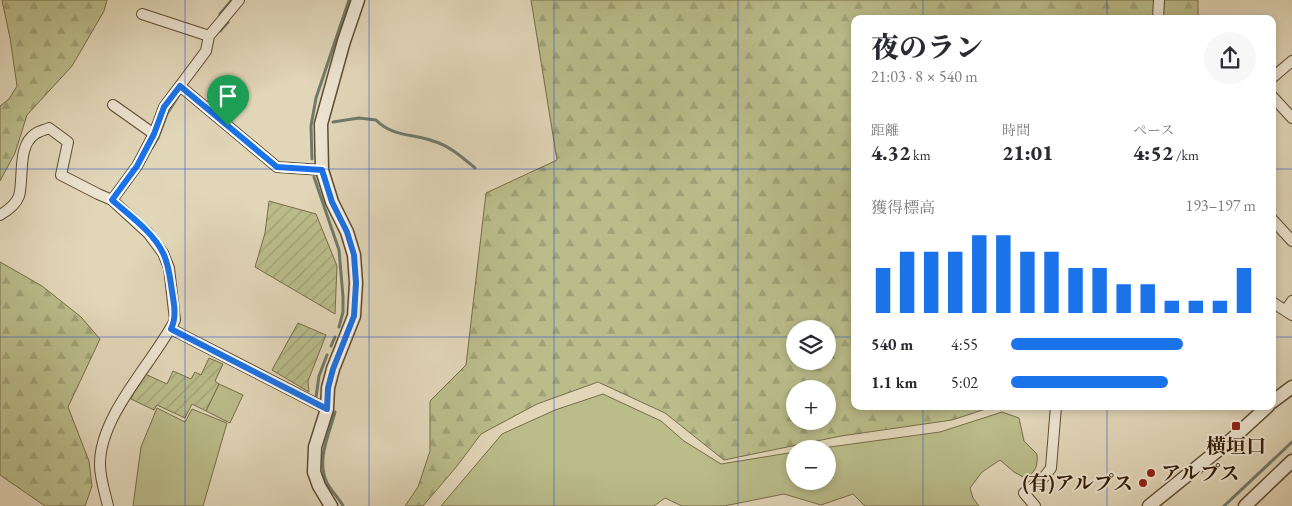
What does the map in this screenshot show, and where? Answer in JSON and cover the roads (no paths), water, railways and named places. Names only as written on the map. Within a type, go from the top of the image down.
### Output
[{"type":"street","points":[[112,200],[137,166],[154,134],[164,107],[206,51],[209,36],[239,0]]},
{"type":"street","points":[[330,506],[314,472],[315,448],[327,409],[328,388],[333,369],[354,316],[356,283],[354,255],[347,232],[332,202],[322,170],[321,124],[344,41],[358,0]]},
{"type":"street","points":[[1158,15],[1159,0]]},
{"type":"street","points":[[142,14],[209,36]]},
{"type":"street","points":[[1276,75],[1292,61]]},
{"type":"street","points":[[180,86],[277,167],[322,170]]},
{"type":"street","points":[[1276,100],[1292,118]]},
{"type":"street","points":[[113,105],[154,134]]},
{"type":"street","points":[[0,215],[18,198],[21,164],[27,144],[34,134],[49,128],[68,142],[61,175],[112,200],[148,233],[163,253],[168,268],[175,320],[171,329],[130,389],[104,437],[100,465],[108,506]]},
{"type":"street","points":[[1276,224],[1292,242]]},
{"type":"street","points":[[1276,304],[1290,309]]},
{"type":"street","points":[[171,329],[327,409]]},
{"type":"street","points":[[1276,399],[1292,387]]},
{"type":"street","points":[[1035,506],[1024,493],[1045,476],[1051,468],[1056,410]]},
{"type":"street","points":[[1150,506],[1232,439],[1264,410]]},
{"type":"street","points":[[1245,506],[1292,461]]},
{"type":"waterway","points":[[220,14],[232,0]]},
{"type":"waterway","points":[[312,159],[311,126],[316,98],[349,0]]},
{"type":"waterway","points":[[220,31],[228,22]]},
{"type":"waterway","points":[[152,148],[167,114],[179,95]]},
{"type":"waterway","points":[[333,122],[359,118],[376,120],[395,132],[439,143],[456,152],[475,168]]},
{"type":"waterway","points":[[314,177],[339,250],[343,297],[343,312],[339,327]]},
{"type":"waterway","points":[[151,230],[164,247]]},
{"type":"waterway","points":[[331,346],[335,337]]},
{"type":"waterway","points":[[316,397],[319,376],[327,355]]},
{"type":"waterway","points":[[335,412],[323,456],[323,465],[327,483],[343,506]]},
{"type":"waterway","points":[[1224,506],[1292,442]]},
{"type":"place","name":"横垣口","points":[[1236,426]]},
{"type":"place","name":"アルプス","points":[[1151,473]]},
{"type":"place","name":"(有)アルプス","points":[[1143,483]]}]
